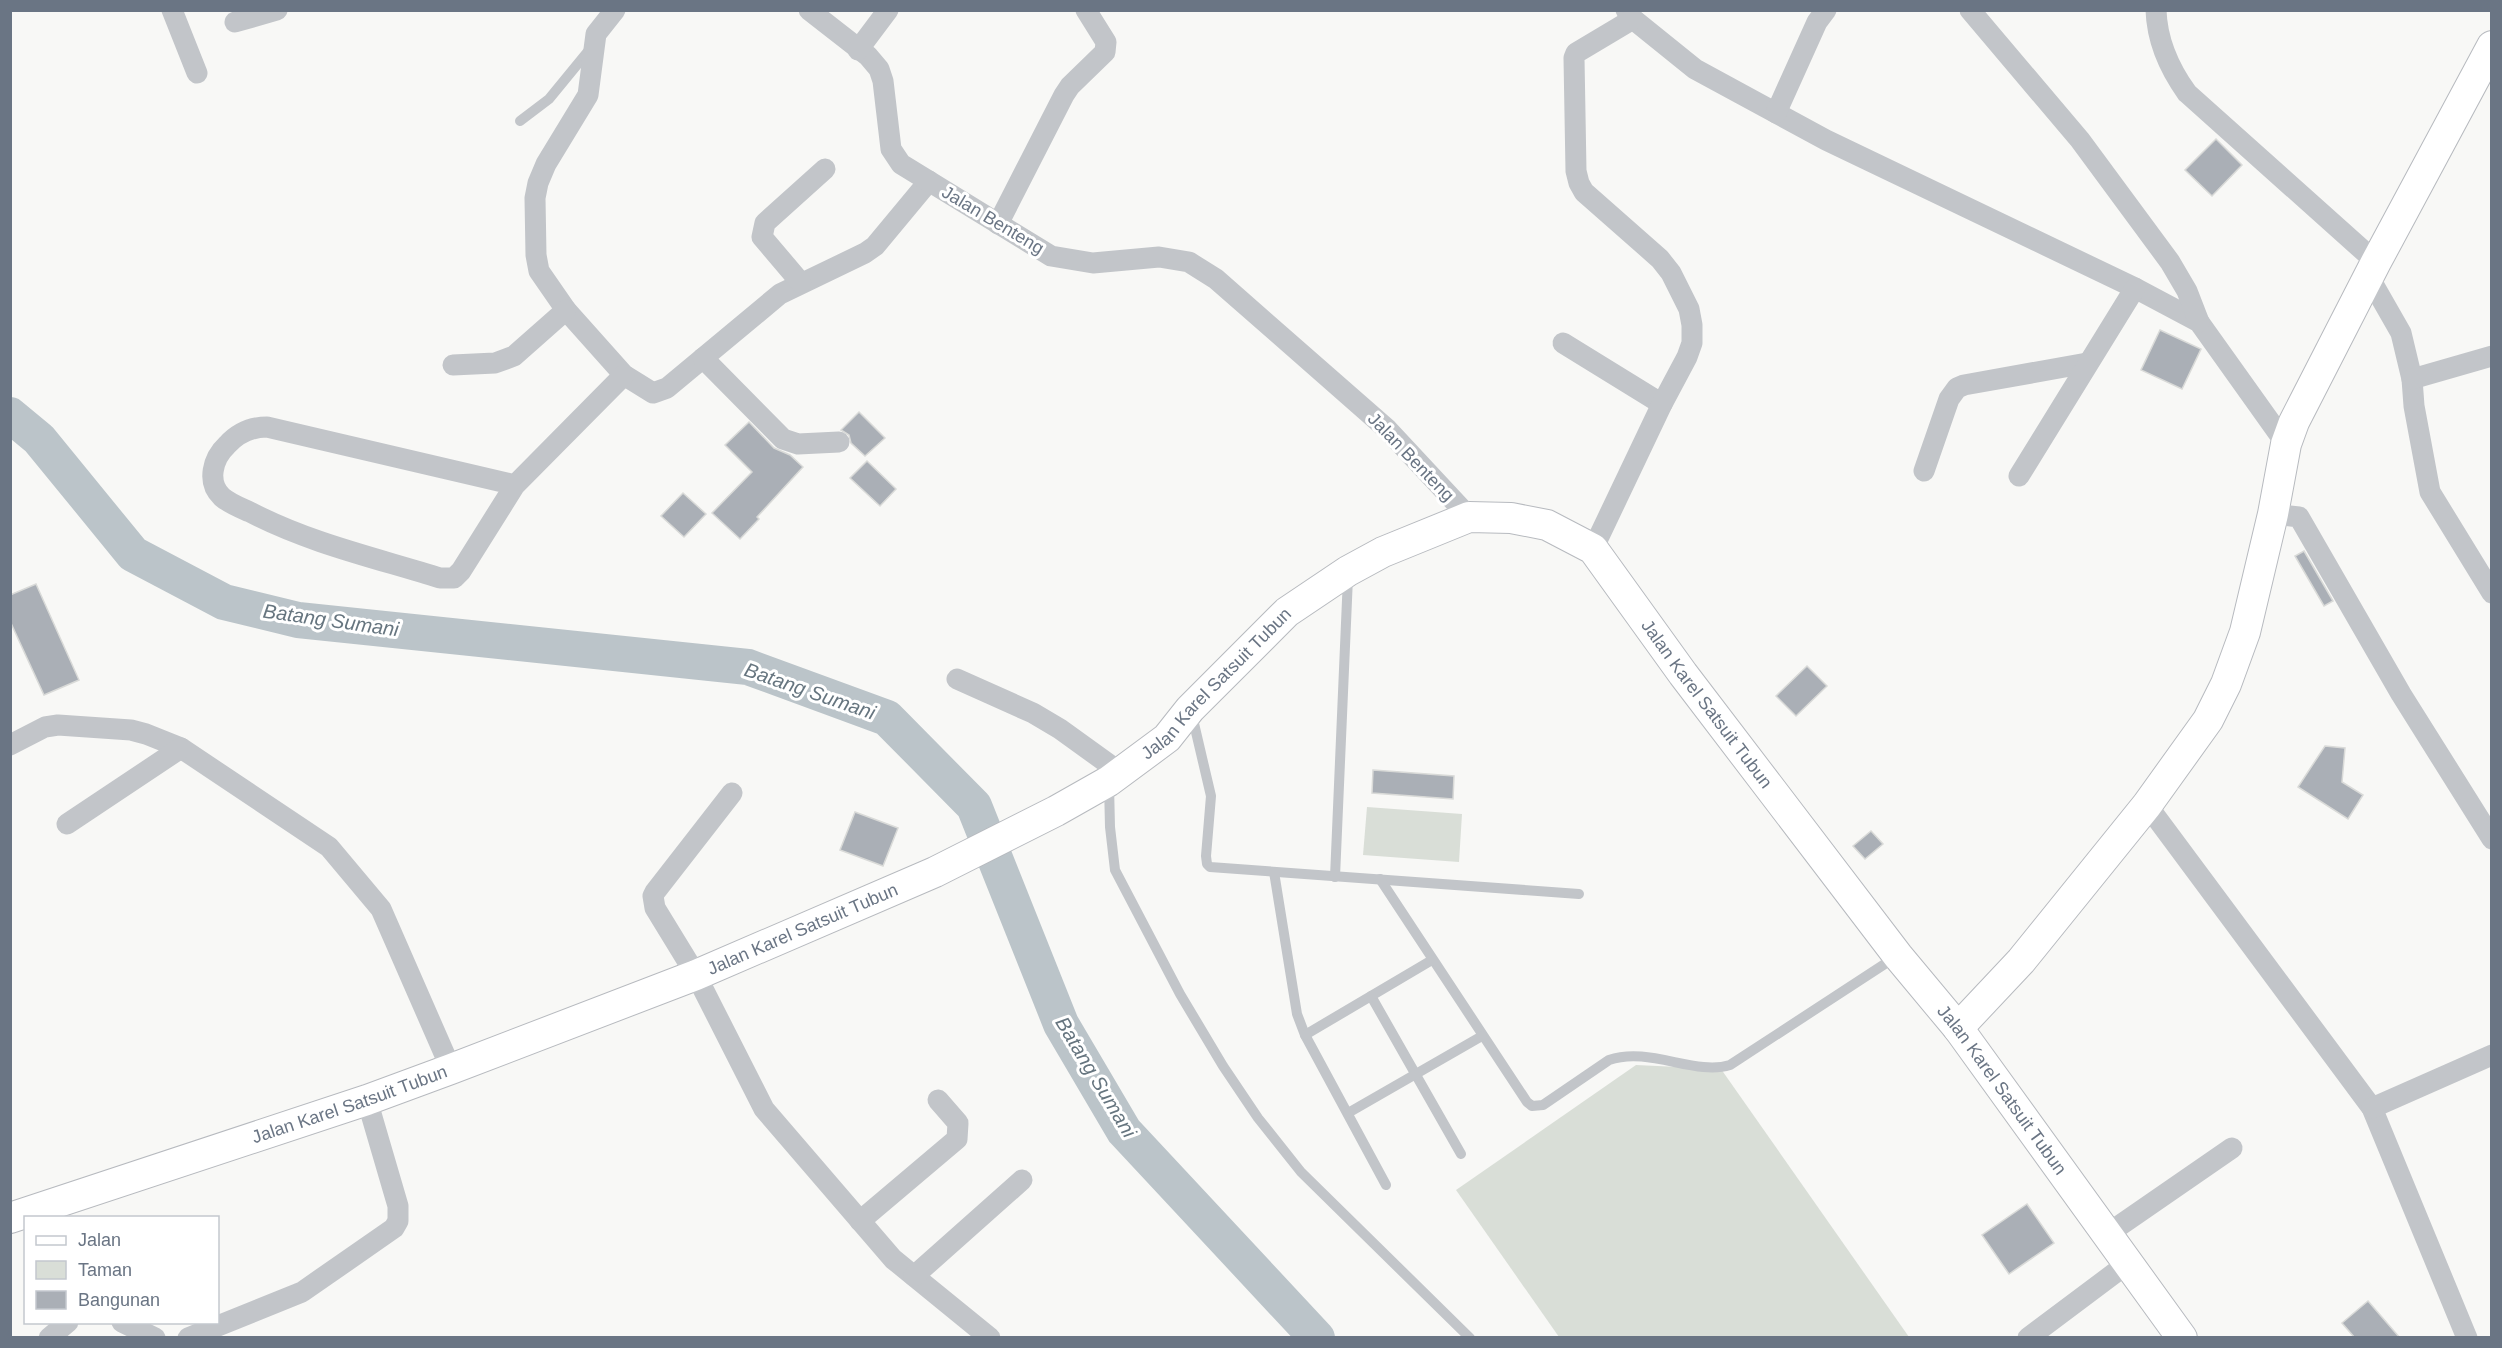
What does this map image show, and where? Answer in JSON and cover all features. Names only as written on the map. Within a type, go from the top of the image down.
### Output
[{"type":"street","points":[[172,10],[197,73]]},
{"type":"street","points":[[236,22],[277,10]]},
{"type":"street","points":[[615,10],[596,34],[588,95],[546,164],[538,183],[535,198],[536,255],[539,271],[566,310],[624,375],[646,391],[660,392],[780,294],[875,246],[929,181]]},
{"type":"street","name":"Jalan Benteng","points":[[809,10],[868,56],[879,69],[883,81],[891,149],[901,164],[1051,255],[1093,263],[1160,258],[1189,262],[1216,279],[1387,429],[1468,517]]},
{"type":"street","points":[[858,50],[888,10]]},
{"type":"street","points":[[1776,113],[1817,22],[1826,10]]},
{"type":"street","points":[[1970,10],[2080,140],[2170,262],[2187,291],[2199,322],[2286,444]]},
{"type":"street","points":[[2156,10],[2156,28],[2164,54],[2176,78],[2187,93],[2372,270],[2401,333],[2412,379],[2414,406],[2430,492],[2492,593]]},
{"type":"street","points":[[998,224],[1064,95],[1070,86],[1105,52],[1106,42],[1097,14]]},
{"type":"street","points":[[1593,549],[1692,343],[1689,309],[1671,273],[1660,259],[1584,192],[1576,171],[1574,58],[1576,53],[1630,15],[1695,69],[1826,140],[2135,288],[2199,322]]},
{"type":"street","points":[[1958,1028],[2021,961],[2147,805],[2208,720],[2226,684],[2245,633],[2273,514],[2286,444],[2294,422],[2372,270],[2492,46]]},
{"type":"street","points":[[801,283],[762,237],[762,230],[765,223],[825,169]]},
{"type":"street","points":[[2019,476],[2135,288]]},
{"type":"street","points":[[453,365],[506,361],[566,310]]},
{"type":"street","points":[[1563,343],[1662,404]]},
{"type":"street","points":[[2412,379],[2492,356]]},
{"type":"street","points":[[703,358],[783,440],[798,444],[840,442]]},
{"type":"street","points":[[1924,471],[1949,399],[1957,388],[2087,363]]},
{"type":"street","points":[[515,486],[267,427],[248,430],[229,443],[217,458],[213,473],[213,482],[223,498],[274,524],[446,579],[454,578],[461,571],[515,486],[624,375]]},
{"type":"street","points":[[2273,514],[2299,517],[2402,694],[2492,839]]},
{"type":"street","name":"Jalan Karel Satsuit Tubun","points":[[10,1218],[367,1100],[452,1069],[696,975],[934,872],[1056,811],[1115,777],[1167,738],[1190,709],[1287,612],[1348,571],[1383,552],[1468,517],[1511,518],[1547,525],[1593,549],[1683,674],[1898,956],[1958,1028],[2182,1338]]},
{"type":"street","points":[[957,679],[1033,712],[1060,729],[1115,777]]},
{"type":"street","points":[[10,745],[45,727],[58,725],[131,730],[180,748],[329,847],[367,890],[388,922],[452,1069]]},
{"type":"street","points":[[67,824],[180,748]]},
{"type":"street","points":[[732,793],[653,896],[655,908],[696,975],[759,1103],[893,1259],[990,1338]]},
{"type":"street","points":[[2147,805],[2372,1108],[2467,1338]]},
{"type":"street","points":[[2372,1108],[2492,1055]]},
{"type":"street","points":[[188,1338],[302,1292],[394,1228],[398,1221],[398,1206],[367,1100]]},
{"type":"street","points":[[860,1221],[957,1139],[958,1123],[938,1100]]},
{"type":"street","points":[[2106,1234],[2232,1148]]},
{"type":"street","points":[[914,1276],[1022,1180]]},
{"type":"street","points":[[2028,1338],[2127,1263]]},
{"type":"street","points":[[49,1338],[67,1324]]},
{"type":"street","points":[[124,1324],[155,1338]]},
{"type":"lane","points":[[520,121],[549,99],[570,77],[593,44]]},
{"type":"lane","points":[[1335,876],[1348,571]]},
{"type":"lane","points":[[1190,709],[1211,796],[1208,864],[1215,868],[1579,894]]},
{"type":"lane","points":[[1115,777],[1110,826],[1115,870],[1174,984],[1223,1066],[1258,1118],[1301,1172],[1470,1338]]},
{"type":"lane","points":[[1274,872],[1294,1004],[1305,1035],[1386,1185]]},
{"type":"lane","points":[[1380,879],[1527,1102],[1539,1106],[1612,1058],[1649,1057],[1717,1068],[1730,1065],[1898,956]]},
{"type":"lane","points":[[1305,1035],[1432,960]]},
{"type":"lane","points":[[1371,996],[1461,1154]]},
{"type":"lane","points":[[1348,1113],[1482,1036]]},
{"type":"green space","points":[[1367,807],[1462,814],[1459,862],[1363,855]]},
{"type":"green space","points":[[1636,1065],[1721,1069],[1909,1337],[1559,1337],[1456,1190]]},
{"type":"building","points":[[2216,139],[2242,165],[2212,196],[2185,170]]},
{"type":"building","points":[[2160,330],[2201,349],[2182,389],[2141,370]]},
{"type":"building","points":[[859,412],[885,438],[865,456],[851,443],[849,435],[841,430]]},
{"type":"building","points":[[749,422],[774,448],[790,455],[803,467],[740,539],[712,513],[752,472],[725,445]]},
{"type":"building","points":[[867,461],[896,489],[880,506],[850,478]]},
{"type":"building","points":[[683,493],[706,514],[684,537],[661,516]]},
{"type":"building","points":[[2304,551],[2333,601],[2324,606],[2295,556]]},
{"type":"building","points":[[36,584],[79,680],[44,695],[10,621],[10,595]]},
{"type":"building","points":[[1807,666],[1827,686],[1796,716],[1776,696]]},
{"type":"building","points":[[2325,746],[2345,748],[2342,782],[2363,795],[2348,819],[2298,787]]},
{"type":"building","points":[[1373,770],[1454,776],[1453,799],[1372,793]]},
{"type":"building","points":[[855,812],[898,828],[883,866],[840,850]]},
{"type":"building","points":[[1871,831],[1883,844],[1865,859],[1853,846]]},
{"type":"building","points":[[2027,1204],[2054,1243],[2009,1274],[1982,1235]]},
{"type":"building","points":[[2368,1301],[2400,1338],[2355,1338],[2342,1323]]},
{"type":"waterway","name":"Batang Sumani","points":[[10,415],[39,439],[133,554],[224,602],[298,620],[748,667],[887,718],[974,806],[1061,1024],[1124,1131],[1317,1338]]}]
